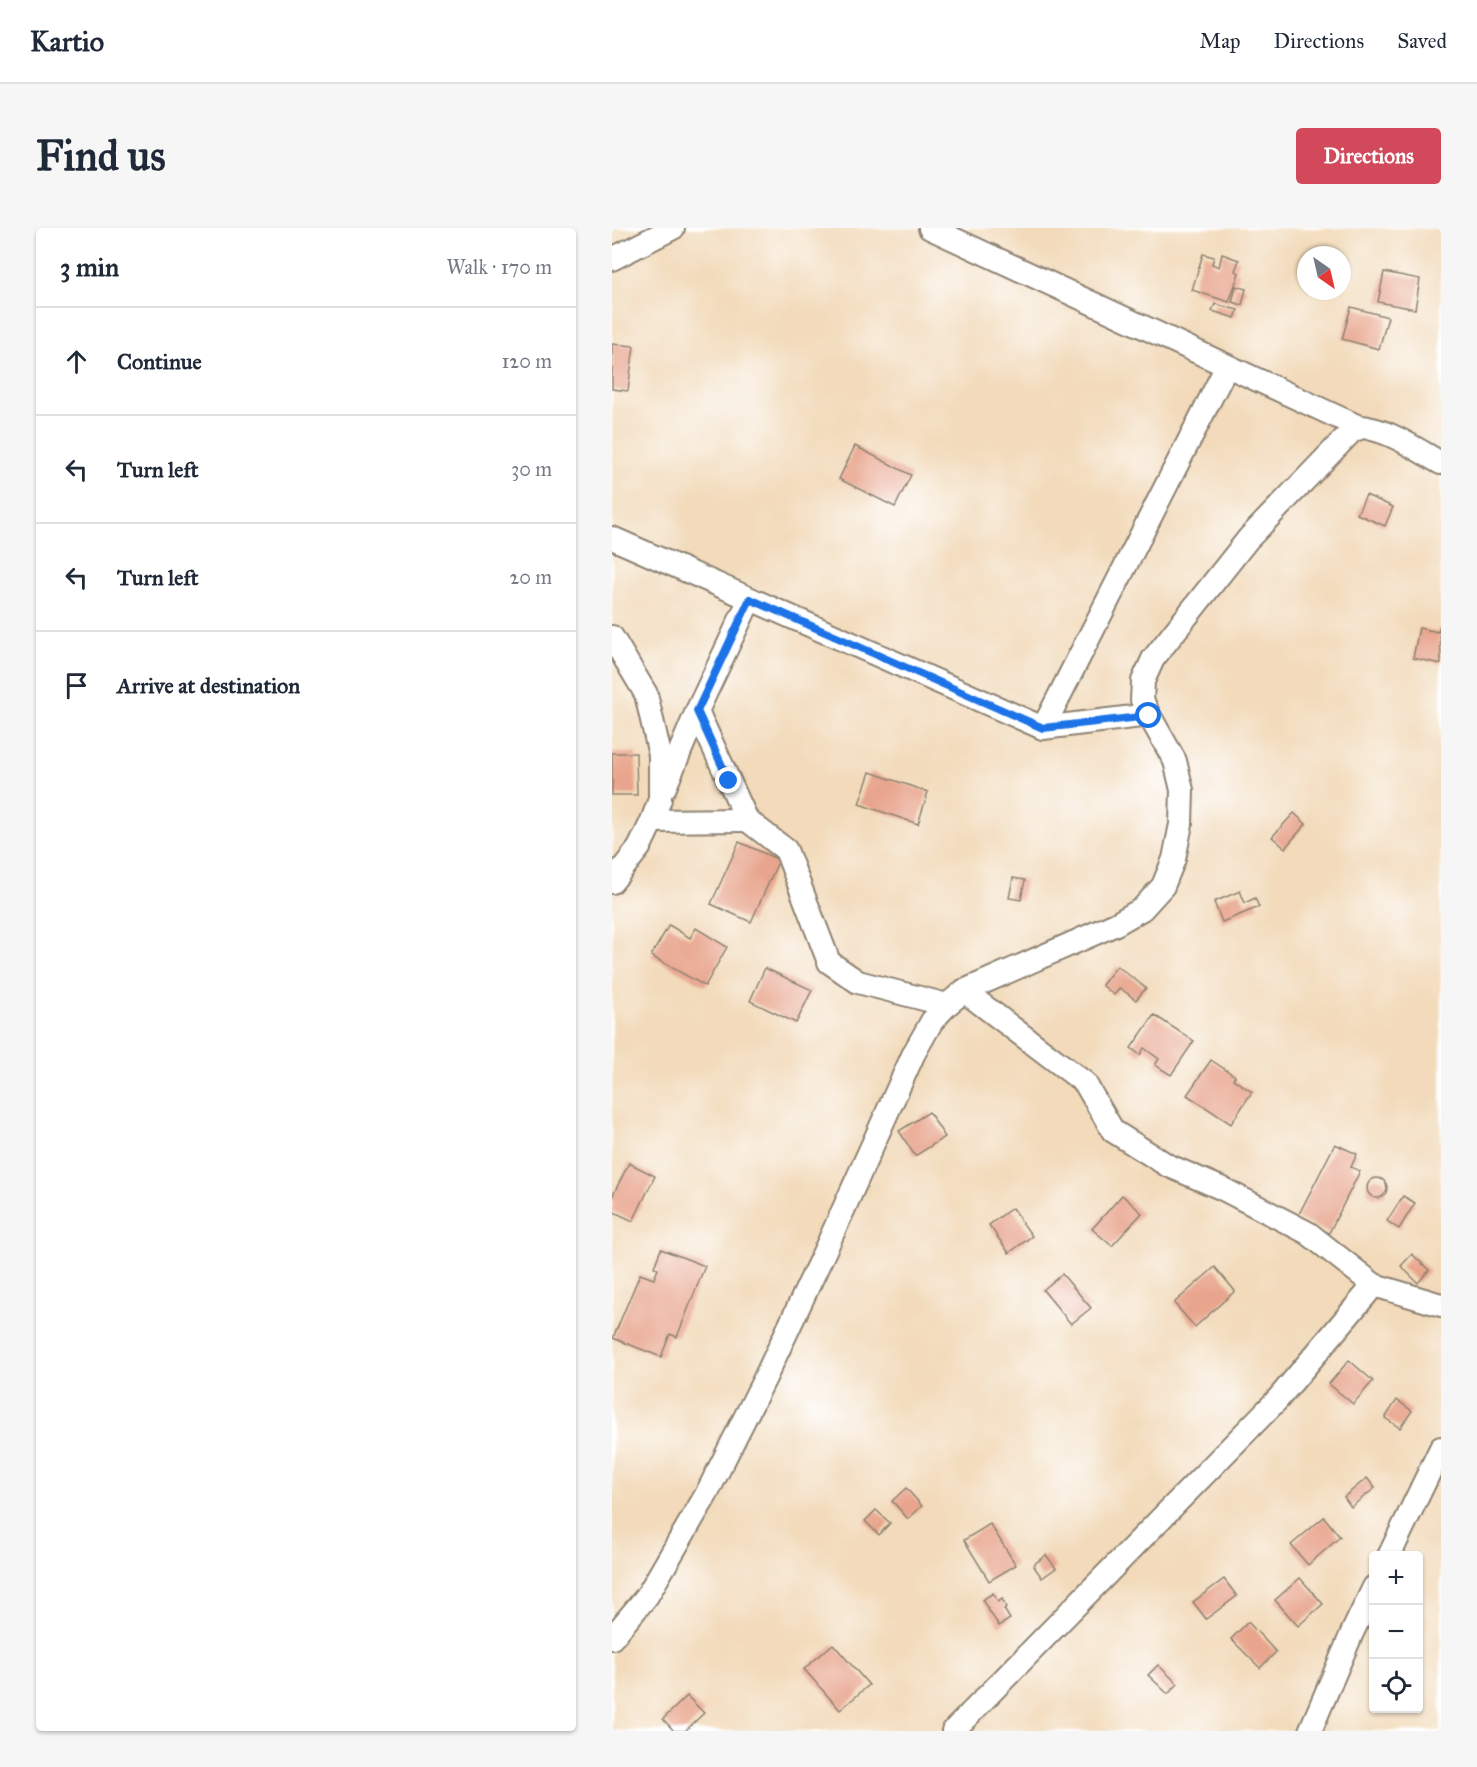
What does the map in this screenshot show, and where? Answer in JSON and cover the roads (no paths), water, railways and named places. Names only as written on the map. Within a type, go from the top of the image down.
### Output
[{"type":"street","points":[[612,259],[673,228]]},
{"type":"street","points":[[930,228],[1359,427],[1388,435],[1439,459]]},
{"type":"street","points":[[1043,728],[1227,366]]},
{"type":"street","points":[[612,1638],[647,1596],[706,1495],[765,1378],[823,1256],[914,1053],[932,1021],[955,998],[1116,924],[1142,909],[1162,886],[1174,859],[1181,824],[1182,790],[1175,761],[1142,700],[1143,681],[1153,659],[1248,539],[1343,439],[1359,427]]},
{"type":"street","points":[[612,538],[1043,728],[1149,716]]},
{"type":"street","points":[[612,882],[639,848],[652,822],[697,711],[750,599]]},
{"type":"street","points":[[612,637],[646,694],[660,755],[660,799]]},
{"type":"street","points":[[697,711],[747,820],[786,850],[829,962],[858,982],[955,998],[1085,1083],[1113,1131],[1167,1165],[1222,1189],[1308,1233],[1374,1285],[1441,1305]]},
{"type":"street","points":[[652,822],[747,820]]},
{"type":"street","points":[[953,1731],[1276,1400],[1374,1285]]},
{"type":"street","points":[[1391,1551],[1441,1449]]},
{"type":"street","points":[[1310,1731],[1369,1597]]}]
